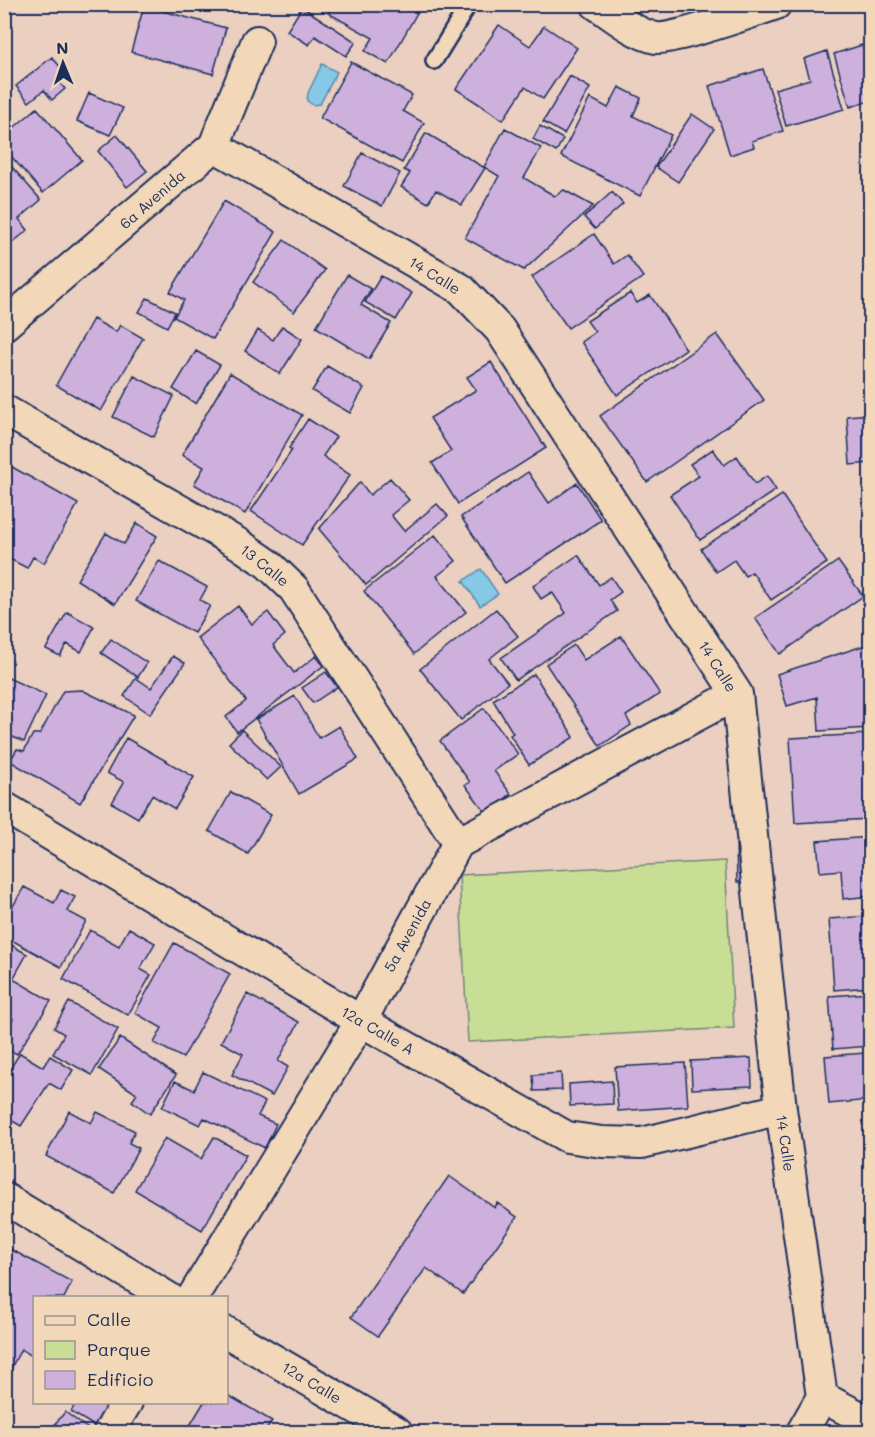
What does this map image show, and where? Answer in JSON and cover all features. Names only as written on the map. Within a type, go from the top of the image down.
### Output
[{"type":"street","points":[[596,4],[642,33],[658,39],[776,4]]},
{"type":"street","name":"6a Avenida","points":[[4,325],[214,146],[257,41]]},
{"type":"street","name":"14 Calle","points":[[214,146],[461,289],[500,330],[737,694],[781,1109],[822,1397]]},
{"type":"street","name":"13 Calle","points":[[4,410],[239,544],[268,564],[294,589],[458,843]]},
{"type":"street","points":[[458,843],[737,694]]},
{"type":"street","name":"12a Calle A","points":[[4,807],[361,1021],[567,1137],[602,1142],[642,1143],[781,1109]]},
{"type":"street","name":"5a Avenida","points":[[193,1296],[361,1021],[458,843]]},
{"type":"street","points":[[4,1198],[166,1296]]},
{"type":"street","name":"12a Calle","points":[[228,1333],[397,1432]]},
{"type":"street","points":[[802,1432],[822,1397],[870,1422]]},
{"type":"street","points":[[109,1432],[126,1404]]},
{"type":"lane","points":[[434,61],[469,4]]},
{"type":"green space","points":[[725,861],[734,1028],[468,1042],[459,875]]},
{"type":"water","points":[[322,64],[337,72],[320,104],[313,105],[307,101],[308,93]]},
{"type":"water","points":[[481,569],[498,594],[480,606],[463,581]]},
{"type":"building","points":[[333,4],[422,4],[388,64],[365,51],[373,38],[328,13]]},
{"type":"building","points":[[144,6],[226,28],[213,74],[131,52]]},
{"type":"building","points":[[302,7],[356,42],[346,56],[315,36],[309,45],[287,31]]},
{"type":"building","points":[[499,25],[530,46],[544,26],[577,48],[543,99],[525,87],[503,120],[456,89]]},
{"type":"building","points":[[862,45],[870,72],[870,101],[850,107],[834,54]]},
{"type":"building","points":[[827,51],[844,109],[786,126],[775,89],[810,79],[804,59]]},
{"type":"building","points":[[52,57],[67,75],[59,82],[65,89],[52,100],[44,90],[29,102],[16,86]]},
{"type":"building","points":[[351,62],[412,95],[403,111],[424,123],[402,163],[320,118]]},
{"type":"building","points":[[763,69],[783,131],[752,141],[754,147],[730,155],[709,86]]},
{"type":"building","points":[[570,76],[590,88],[564,134],[543,122]]},
{"type":"building","points":[[619,87],[641,98],[633,116],[671,135],[640,196],[561,156],[590,98],[608,108]]},
{"type":"building","points":[[89,93],[123,108],[110,135],[77,121]]},
{"type":"building","points":[[37,108],[82,160],[43,193],[4,148],[4,136]]},
{"type":"building","points":[[692,114],[714,129],[678,182],[656,167]]},
{"type":"building","points":[[540,126],[563,139],[556,152],[533,139]]},
{"type":"building","points":[[505,128],[541,148],[524,178],[555,196],[564,190],[593,206],[524,270],[465,238],[499,176],[484,167]]},
{"type":"building","points":[[426,133],[485,168],[462,205],[436,190],[428,203],[401,187],[410,173],[404,170]]},
{"type":"building","points":[[117,135],[147,171],[127,187],[98,151]]},
{"type":"building","points":[[362,153],[400,173],[382,206],[344,186]]},
{"type":"building","points":[[4,158],[41,200],[19,219],[28,230],[12,243],[4,234]]},
{"type":"building","points":[[612,192],[623,204],[595,229],[584,217]]},
{"type":"building","points":[[224,201],[276,232],[213,339],[174,317],[184,300],[170,292]]},
{"type":"building","points":[[594,234],[614,264],[627,255],[643,277],[568,328],[532,277]]},
{"type":"building","points":[[284,240],[325,270],[294,312],[253,282]]},
{"type":"building","points":[[347,275],[371,289],[361,305],[391,323],[369,359],[316,327]]},
{"type":"building","points":[[381,276],[412,293],[396,320],[365,302]]},
{"type":"building","points":[[630,293],[637,303],[650,295],[686,349],[617,395],[581,342],[595,332],[587,321]]},
{"type":"building","points":[[147,298],[175,312],[167,327],[139,312]]},
{"type":"building","points":[[93,319],[116,332],[120,325],[143,338],[101,411],[56,385]]},
{"type":"building","points":[[282,326],[302,339],[280,374],[245,351],[258,330],[273,340]]},
{"type":"building","points":[[717,334],[764,400],[647,482],[600,416]]},
{"type":"building","points":[[196,351],[220,365],[196,404],[173,389]]},
{"type":"building","points":[[491,362],[546,448],[458,504],[432,463],[451,451],[430,418],[476,390],[467,377]]},
{"type":"building","points":[[327,366],[364,388],[350,413],[312,391]]},
{"type":"building","points":[[230,373],[302,415],[245,514],[194,484],[204,467],[182,455]]},
{"type":"building","points":[[134,376],[174,396],[154,437],[113,417]]},
{"type":"building","points":[[870,414],[870,463],[850,465],[847,416]]},
{"type":"building","points":[[308,419],[336,437],[323,456],[350,475],[302,545],[251,511],[292,450],[289,448]]},
{"type":"building","points":[[713,449],[724,465],[737,456],[755,484],[767,476],[776,490],[700,540],[670,495],[699,476],[690,464]]},
{"type":"building","points":[[5,463],[78,504],[44,563],[33,557],[27,568],[4,556],[4,547],[8,542],[4,540]]},
{"type":"building","points":[[528,472],[549,503],[577,483],[601,520],[505,583],[461,517]]},
{"type":"building","points":[[390,478],[409,500],[391,515],[404,531],[437,504],[448,516],[366,585],[319,529],[360,482],[370,495]]},
{"type":"building","points":[[782,495],[827,563],[771,600],[752,572],[745,576],[734,560],[716,572],[701,549]]},
{"type":"building","points":[[137,523],[157,536],[115,604],[77,580],[106,533],[124,544]]},
{"type":"building","points":[[435,535],[456,561],[437,576],[466,612],[414,654],[364,591]]},
{"type":"building","points":[[578,555],[599,585],[611,577],[621,592],[610,600],[617,611],[516,680],[501,658],[566,613],[552,592],[541,599],[533,586]]},
{"type":"building","points":[[159,561],[207,587],[200,600],[210,606],[194,633],[136,601]]},
{"type":"building","points":[[838,561],[863,596],[780,654],[755,618]]},
{"type":"building","points":[[238,606],[252,624],[268,612],[285,635],[273,645],[294,673],[316,656],[323,666],[237,732],[226,717],[246,701],[197,638]]},
{"type":"building","points":[[496,609],[518,636],[489,659],[508,683],[461,720],[420,669]]},
{"type":"building","points":[[67,612],[94,627],[81,652],[67,644],[60,656],[46,649]]},
{"type":"building","points":[[621,636],[660,694],[626,716],[631,725],[600,746],[546,664],[574,645],[584,660]]},
{"type":"building","points":[[111,639],[147,663],[138,677],[101,653]]},
{"type":"building","points":[[866,645],[870,659],[870,728],[819,731],[817,697],[787,706],[777,674]]},
{"type":"building","points":[[173,656],[185,663],[150,714],[124,696],[136,678],[151,688]]},
{"type":"building","points":[[326,672],[337,687],[313,703],[302,688]]},
{"type":"building","points":[[534,674],[574,737],[529,765],[510,735],[513,733],[493,700]]},
{"type":"building","points":[[4,676],[46,695],[24,742],[4,733]]},
{"type":"building","points":[[82,690],[134,715],[80,803],[10,761],[17,749],[24,751],[33,734],[40,734],[63,691]]},
{"type":"building","points":[[295,696],[319,738],[339,726],[358,759],[299,794],[256,719]]},
{"type":"building","points":[[484,708],[518,754],[494,771],[511,794],[486,813],[465,785],[470,782],[440,741]]},
{"type":"building","points":[[242,730],[281,767],[267,780],[229,743]]},
{"type":"building","points":[[870,734],[870,819],[795,823],[790,738]]},
{"type":"building","points":[[126,738],[194,777],[175,809],[152,795],[138,818],[112,803],[124,782],[107,773]]},
{"type":"building","points":[[231,792],[271,815],[248,854],[209,831]]},
{"type":"building","points":[[870,837],[870,896],[843,899],[841,870],[820,872],[817,841]]},
{"type":"building","points":[[736,842],[755,842],[756,882],[737,882]]},
{"type":"building","points":[[24,887],[54,903],[61,890],[75,897],[67,911],[86,921],[61,967],[4,936],[4,922]]},
{"type":"building","points":[[868,916],[870,987],[834,990],[829,919]]},
{"type":"building","points":[[129,928],[155,943],[140,969],[151,975],[128,1015],[63,979],[90,930],[119,946]]},
{"type":"building","points":[[4,941],[27,954],[13,979],[51,1001],[17,1054],[4,1047],[4,1035],[13,1019],[4,1014]]},
{"type":"building","points":[[174,943],[230,974],[183,1058],[154,1043],[162,1028],[135,1013]]},
{"type":"building","points":[[870,993],[870,1046],[833,1049],[829,996]]},
{"type":"building","points":[[247,994],[299,1022],[278,1061],[288,1067],[272,1096],[232,1075],[243,1054],[221,1042]]},
{"type":"building","points":[[69,1002],[118,1029],[92,1075],[53,1054],[64,1034],[54,1028]]},
{"type":"building","points":[[120,1038],[176,1075],[150,1114],[132,1101],[137,1094],[99,1069]]},
{"type":"building","points":[[20,1053],[43,1067],[50,1056],[73,1070],[61,1090],[49,1083],[21,1126],[4,1116],[4,1078]]},
{"type":"building","points":[[866,1053],[870,1100],[829,1104],[825,1056]]},
{"type":"building","points":[[751,1058],[752,1086],[692,1089],[691,1061]]},
{"type":"building","points":[[685,1063],[688,1106],[618,1111],[615,1067]]},
{"type":"building","points":[[203,1072],[265,1102],[258,1116],[276,1124],[265,1148],[204,1118],[200,1125],[162,1107],[175,1081],[194,1090]]},
{"type":"building","points":[[561,1073],[562,1090],[534,1091],[533,1075]]},
{"type":"building","points":[[612,1081],[613,1104],[570,1106],[569,1084]]},
{"type":"building","points":[[69,1111],[91,1123],[97,1112],[135,1131],[129,1143],[139,1148],[114,1193],[46,1156]]},
{"type":"building","points":[[214,1137],[246,1155],[202,1230],[135,1190],[165,1138],[201,1159]]},
{"type":"building","points":[[449,1176],[495,1208],[497,1203],[517,1217],[463,1294],[426,1268],[378,1336],[351,1317]]},
{"type":"building","points":[[10,1249],[72,1282],[65,1296],[33,1296],[33,1354],[32,1356],[21,1349],[7,1376],[4,1374],[4,1259]]},
{"type":"building","points":[[228,1395],[272,1421],[265,1432],[186,1432],[203,1404],[228,1404]]},
{"type":"building","points":[[75,1404],[109,1404],[96,1427],[71,1412]]},
{"type":"building","points":[[65,1412],[91,1431],[49,1432]]},
{"type":"building","points":[[8,1422],[26,1432],[4,1432]]}]
